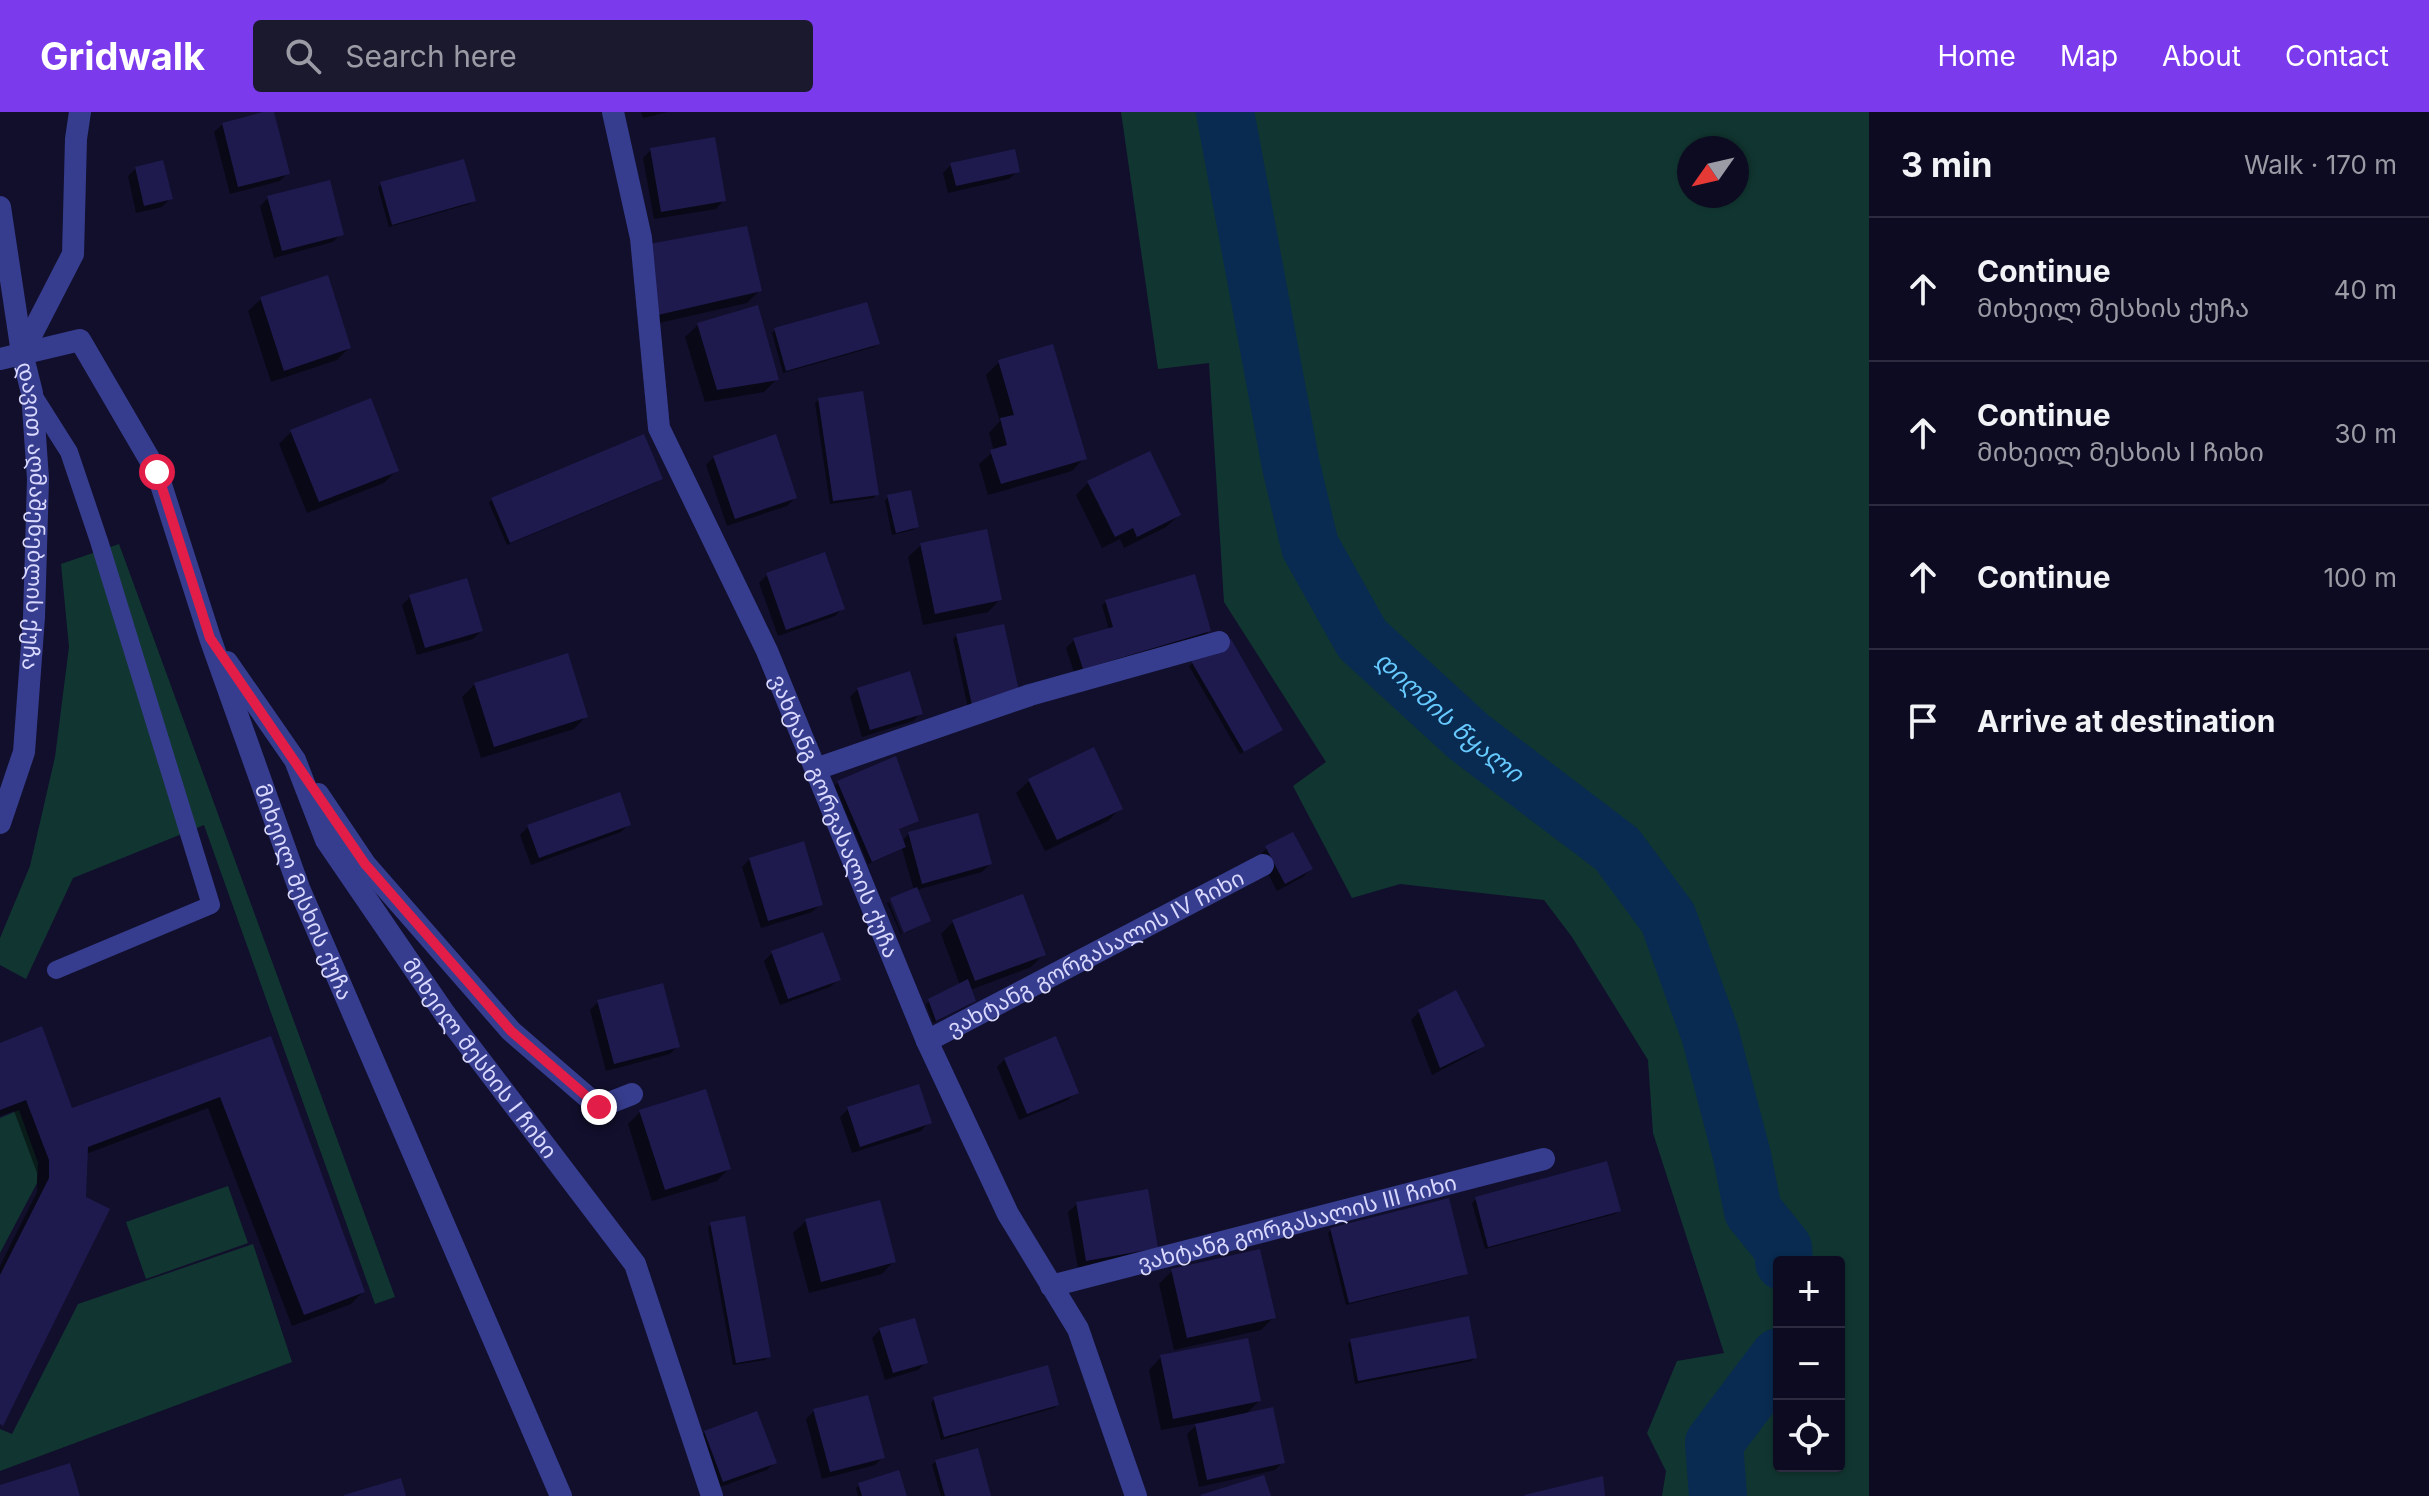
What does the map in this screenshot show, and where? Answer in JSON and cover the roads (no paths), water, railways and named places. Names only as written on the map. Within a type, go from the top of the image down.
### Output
[{"type":"street","points":[[11,356],[73,254],[76,139],[80,112]]},
{"type":"street","name":"ვახტანგ გორგასალის ქუჩა","points":[[613,112],[641,238],[659,428],[767,651],[927,1041],[1008,1214],[1078,1329],[1136,1496]]},
{"type":"street","name":"დავით აღმაშენებლის ქუჩა","points":[[0,207],[11,356],[32,393],[38,479],[34,617],[24,752],[0,823]]},
{"type":"street","name":"მიხეილ მესხის ქუჩა","points":[[11,356],[80,340],[157,472],[210,638],[299,888],[561,1496]]},
{"type":"street","name":"მიხეილ მესხის I ჩიხი","points":[[210,638],[295,760],[326,840],[445,1014],[635,1264],[712,1496]]},
{"type":"street","points":[[816,769],[1030,695],[1219,642]]},
{"type":"street","points":[[295,760],[365,864],[511,1031],[599,1107],[632,1094]]},
{"type":"street","name":"ვახტანგ გორგასალის IV ჩიხი","points":[[927,1041],[1263,865]]},
{"type":"street","name":"ვახტანგ გორგასალის III ჩიხი","points":[[1051,1286],[1544,1159]]},
{"type":"lane","points":[[32,393],[69,452],[211,905],[56,970]]},
{"type":"waterway","name":"დიღმის წყალი","points":[[1225,112],[1291,466],[1310,546],[1362,639],[1469,737],[1617,849],[1668,918],[1710,1034],[1753,1211],[1783,1248],[1784,1256]]},
{"type":"waterway","name":"დიღმის წყალი","points":[[1718,1496],[1714,1443],[1773,1365]]}]
